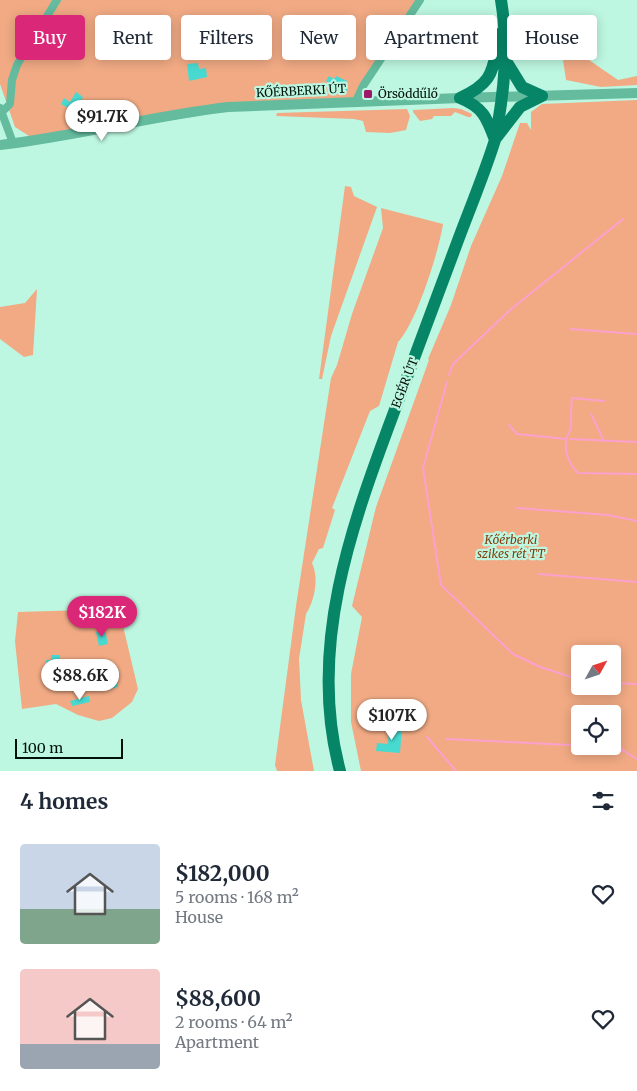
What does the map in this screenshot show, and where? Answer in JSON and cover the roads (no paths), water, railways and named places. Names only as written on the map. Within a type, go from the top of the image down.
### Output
[{"type":"main road","name":"EGÉR ÚT","points":[[340,771],[330,717],[328,673],[331,633],[341,573],[370,475],[495,140],[506,60],[501,0]]},
{"type":"main road","points":[[460,98],[479,88],[489,77],[503,24]]},
{"type":"main road","points":[[506,60],[522,87],[542,96]]},
{"type":"main road","points":[[495,140],[520,107],[542,96]]},
{"type":"main road","points":[[460,98],[479,108],[488,122],[495,140]]},
{"type":"street","points":[[14,143],[1,110],[10,104],[12,80],[17,65],[57,0]]},
{"type":"street","points":[[356,102],[363,86],[420,0]]},
{"type":"street","name":"KŐÉRBERKI ÚT","points":[[0,145],[64,137],[228,107],[637,93]]},
{"type":"waterway","points":[[449,375],[453,364],[510,310],[623,219]]},
{"type":"waterway","points":[[570,329],[637,334]]},
{"type":"waterway","points":[[447,382],[423,468],[441,585],[513,654],[540,667],[571,677]]},
{"type":"waterway","points":[[604,401],[572,398],[571,427],[566,442],[566,452],[570,461],[578,473],[637,474]]},
{"type":"waterway","points":[[591,414],[604,441]]},
{"type":"waterway","points":[[509,425],[517,434],[566,439]]},
{"type":"waterway","points":[[570,439],[637,442]]},
{"type":"waterway","points":[[517,508],[608,515],[637,521]]},
{"type":"waterway","points":[[538,574],[637,582]]},
{"type":"waterway","points":[[621,683],[637,684]]},
{"type":"waterway","points":[[427,737],[456,771]]},
{"type":"waterway","points":[[446,739],[570,745]]},
{"type":"waterway","points":[[621,751],[637,759]]},
{"type":"place","name":"Örsöddűlő","points":[[368,94]]},
{"type":"park label","name":"Kőérberki szikes rét TT","points":[[511,547]]}]
